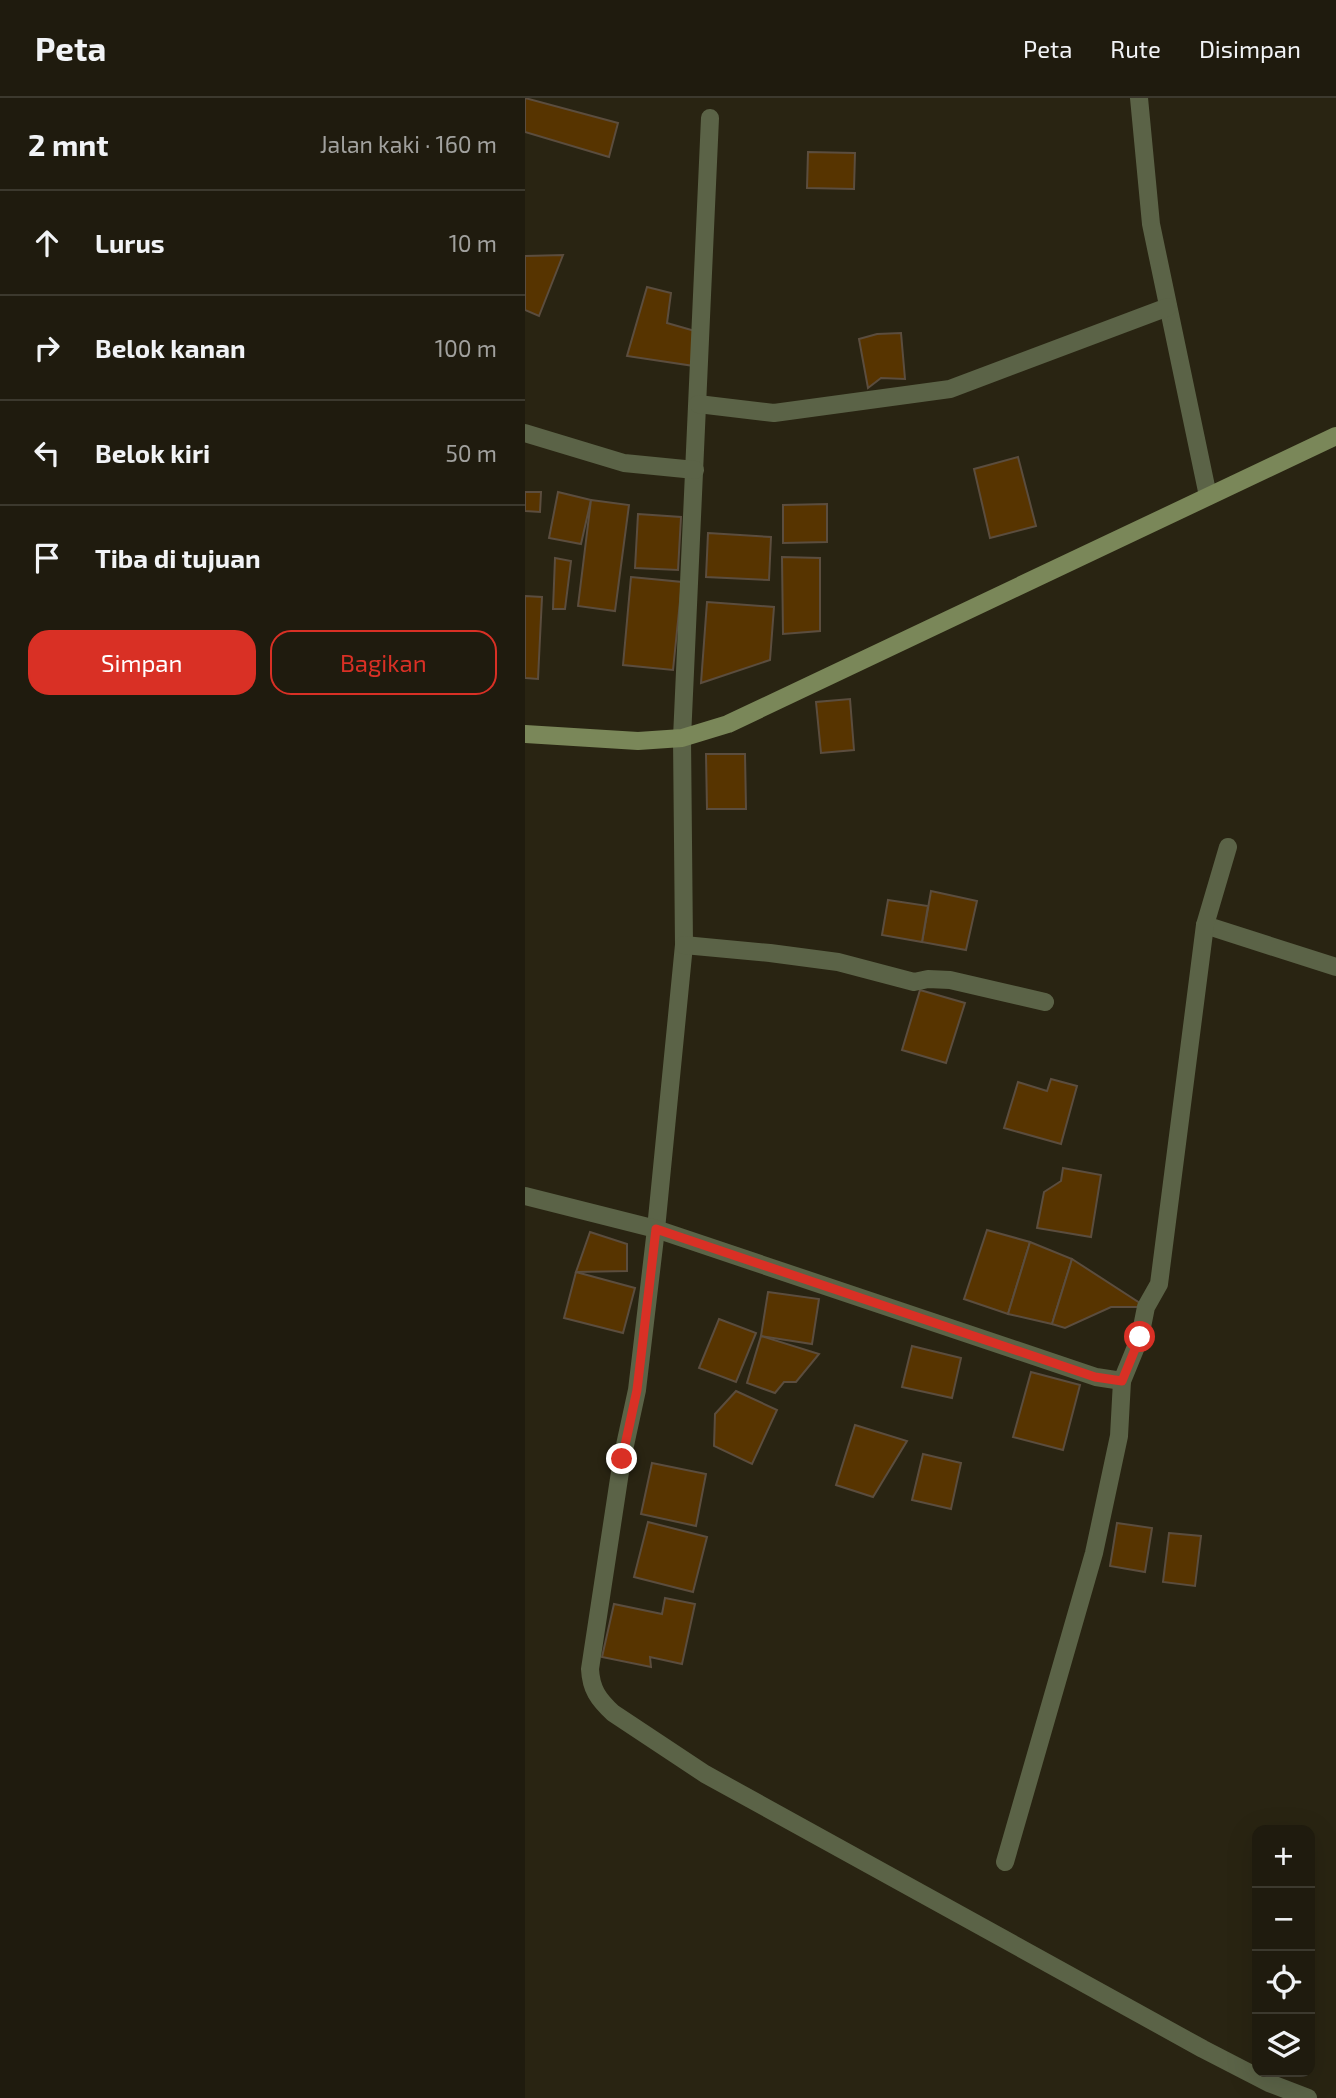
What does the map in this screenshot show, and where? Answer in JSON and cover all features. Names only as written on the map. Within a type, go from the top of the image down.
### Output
[{"type":"main road","points":[[525,734],[638,741],[682,738],[728,724],[1336,436]]},
{"type":"street","points":[[1139,98],[1151,224],[1208,496]]},
{"type":"street","points":[[710,118],[682,738],[684,945],[637,1390],[622,1459],[590,1669],[591,1683],[601,1703],[613,1713],[717,1781],[1203,2049],[1269,2083],[1308,2098]]},
{"type":"street","points":[[698,404],[774,413],[950,389],[1168,307]]},
{"type":"street","points":[[525,433],[624,463],[695,470]]},
{"type":"street","points":[[1005,1862],[1094,1553],[1119,1436],[1122,1381],[1140,1337],[1146,1307],[1159,1284],[1205,925],[1228,847]]},
{"type":"street","points":[[1205,925],[1336,967]]},
{"type":"street","points":[[684,945],[838,962],[914,982],[928,979],[950,980],[1045,1002]]},
{"type":"street","points":[[525,1196],[656,1229],[1095,1377],[1122,1381]]},
{"type":"building","points":[[525,98],[618,123],[609,157],[525,132]]},
{"type":"building","points":[[808,152],[855,153],[854,189],[807,188]]},
{"type":"building","points":[[563,255],[539,316],[525,310],[525,256]]},
{"type":"building","points":[[647,287],[671,293],[667,323],[695,331],[694,366],[627,356]]},
{"type":"building","points":[[901,333],[905,379],[881,378],[868,388],[859,339],[877,334]]},
{"type":"building","points":[[1018,457],[1036,526],[990,538],[974,469]]},
{"type":"building","points":[[525,492],[541,492],[540,512],[525,511]]},
{"type":"building","points":[[558,492],[591,500],[581,544],[549,538]]},
{"type":"building","points":[[591,500],[629,505],[615,611],[578,606]]},
{"type":"building","points":[[827,504],[827,542],[783,543],[783,505]]},
{"type":"building","points":[[638,514],[681,517],[678,570],[635,568]]},
{"type":"building","points":[[708,533],[771,537],[769,580],[706,577]]},
{"type":"building","points":[[782,557],[820,558],[820,631],[783,634]]},
{"type":"building","points":[[555,558],[571,561],[565,609],[553,609]]},
{"type":"building","points":[[631,577],[682,582],[673,670],[623,665]]},
{"type":"building","points":[[525,596],[542,597],[538,679],[525,678]]},
{"type":"building","points":[[707,602],[774,607],[770,660],[701,683]]},
{"type":"building","points":[[850,699],[854,750],[821,753],[816,702]]},
{"type":"building","points":[[706,754],[745,754],[746,809],[707,809]]},
{"type":"building","points":[[931,891],[977,901],[966,950],[922,942]]},
{"type":"building","points":[[888,900],[928,906],[922,942],[882,935]]},
{"type":"building","points":[[920,990],[965,1003],[946,1063],[902,1050]]},
{"type":"building","points":[[1051,1079],[1077,1086],[1061,1144],[1004,1128],[1018,1082],[1047,1091]]},
{"type":"building","points":[[1063,1168],[1101,1175],[1091,1237],[1037,1228],[1044,1192],[1061,1181]]},
{"type":"building","points":[[987,1230],[1030,1242],[1008,1314],[964,1299]]},
{"type":"building","points":[[590,1232],[627,1244],[627,1271],[576,1272]]},
{"type":"building","points":[[1030,1242],[1072,1259],[1052,1324],[1008,1314]]},
{"type":"building","points":[[1072,1259],[1146,1307],[1111,1307],[1065,1328],[1052,1324]]},
{"type":"building","points":[[576,1272],[635,1288],[623,1333],[564,1318]]},
{"type":"building","points":[[768,1292],[819,1299],[812,1344],[761,1336]]},
{"type":"building","points":[[719,1319],[756,1333],[736,1382],[699,1368]]},
{"type":"building","points":[[761,1336],[819,1354],[796,1382],[784,1382],[775,1393],[747,1383]]},
{"type":"building","points":[[912,1346],[961,1358],[952,1398],[902,1387]]},
{"type":"building","points":[[1031,1372],[1080,1385],[1063,1450],[1013,1437]]},
{"type":"building","points":[[736,1391],[777,1410],[752,1464],[714,1446],[715,1414]]},
{"type":"building","points":[[855,1425],[907,1441],[873,1497],[836,1485]]},
{"type":"building","points":[[923,1454],[961,1463],[951,1509],[912,1500]]},
{"type":"building","points":[[652,1463],[706,1474],[696,1526],[641,1514]]},
{"type":"building","points":[[648,1522],[707,1537],[693,1592],[634,1577]]},
{"type":"building","points":[[1117,1523],[1152,1528],[1145,1572],[1110,1566]]},
{"type":"building","points":[[1169,1533],[1201,1536],[1195,1586],[1163,1582]]},
{"type":"building","points":[[665,1598],[695,1604],[682,1664],[650,1657],[651,1667],[602,1657],[614,1604],[662,1614]]},
{"type":"route","points":[[622,1459],[637,1390],[656,1229],[1095,1377],[1122,1381],[1140,1337]]}]
